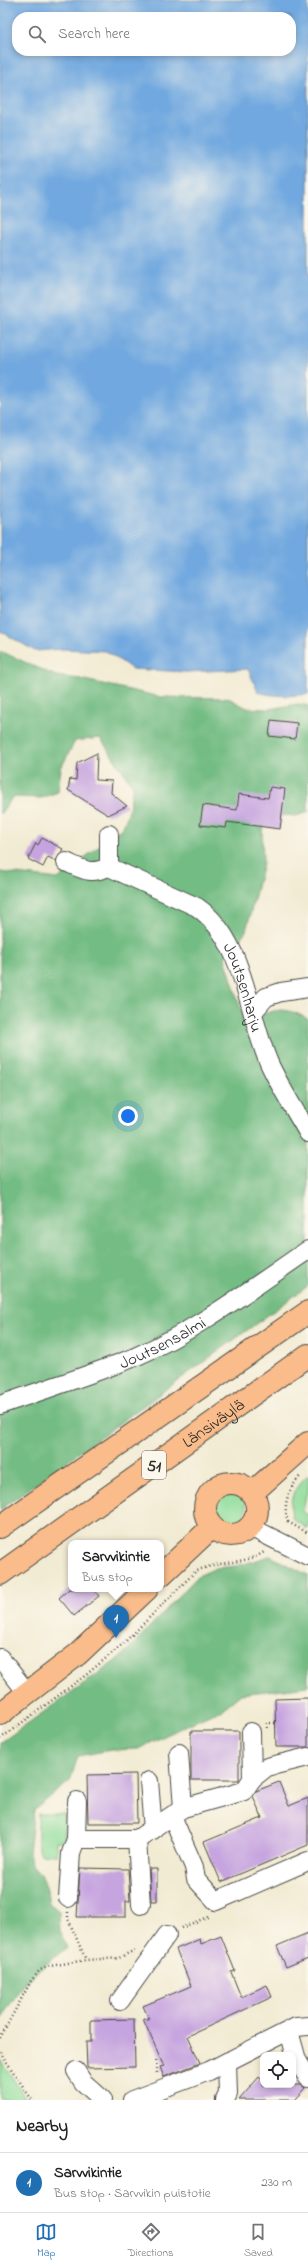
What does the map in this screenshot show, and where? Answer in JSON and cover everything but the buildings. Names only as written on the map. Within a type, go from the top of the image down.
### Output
[{"type":"main road","name":"51","points":[[0,1527],[308,1312]]},
{"type":"main road","name":"Länsiväylä","points":[[0,1574],[308,1355]]},
{"type":"main road","points":[[252,1493],[308,1443]]},
{"type":"main road","points":[[234,1483],[241,1485],[252,1493],[255,1499],[256,1513],[250,1527],[237,1534],[230,1535],[217,1531],[208,1522],[205,1509],[209,1495],[220,1485],[234,1483]]},
{"type":"main road","points":[[164,1572],[212,1527]]},
{"type":"main road","points":[[0,1714],[28,1694],[78,1654],[144,1592]]},
{"type":"street","points":[[66,862],[86,872],[98,871],[109,867],[109,834]]},
{"type":"street","name":"Joutsenharju","points":[[109,867],[197,908],[217,925],[232,952],[269,1062],[308,1133]]},
{"type":"street","points":[[253,1012],[266,997],[281,992],[308,988]]},
{"type":"street","name":"Joutsensalmi","points":[[0,1405],[134,1357],[166,1341],[216,1311],[308,1250]]},
{"type":"street","points":[[250,1527],[308,1556]]},
{"type":"street","points":[[0,1658],[28,1694]]},
{"type":"street","points":[[251,1732],[252,1779]]},
{"type":"street","points":[[179,1753],[178,1812],[196,1878],[216,1901],[308,1861]]},
{"type":"street","points":[[76,1839],[137,1839],[153,1830],[178,1812],[244,1791],[252,1779],[268,1767],[308,1758]]},
{"type":"street","points":[[149,1781],[153,1830]]},
{"type":"street","points":[[68,1898],[71,1853],[76,1839],[77,1802]]},
{"type":"street","points":[[137,1839],[141,1905]]},
{"type":"street","points":[[120,2001],[167,1935]]},
{"type":"street","points":[[132,2100],[209,2071],[296,2027],[308,2026]]},
{"type":"street","points":[[289,2031],[297,2060],[308,2078]]},
{"type":"street","points":[[225,2100],[228,2094],[227,2062]]},
{"type":"street","points":[[76,2071],[83,2082],[104,2100]]},
{"type":"path","points":[[303,1473],[290,1488],[287,1497],[286,1514],[288,1522],[308,1534]]},
{"type":"path","points":[[0,1739],[86,1675],[124,1643],[195,1572],[205,1566],[251,1558],[267,1550]]},
{"type":"path","points":[[68,1898],[68,1920],[86,1960]]},
{"type":"path","points":[[0,2052],[32,2100]]},
{"type":"green space","points":[[0,651],[56,676],[80,679],[161,697],[228,698],[247,708],[269,709],[298,704],[308,706],[308,812],[296,816],[270,814],[262,831],[263,863],[246,931],[225,958],[245,1023],[276,1010],[291,1011],[308,1019],[308,1286],[0,1510],[0,872],[58,879],[123,827],[128,814],[133,786],[100,738],[75,741],[61,768],[58,792],[41,798],[13,797],[0,814]]},
{"type":"green space","points":[[308,1475],[308,1494],[306,1495],[303,1512],[308,1515],[308,1529],[293,1519],[291,1512],[291,1500],[296,1489]]},
{"type":"green space","points":[[227,1492],[233,1492],[243,1499],[246,1508],[245,1514],[239,1521],[233,1524],[227,1524],[217,1517],[214,1511],[214,1505],[221,1495]]},
{"type":"green space","points":[[270,1556],[308,1575],[308,1686],[241,1694],[221,1710],[138,1749],[111,1750],[78,1756],[70,1781],[34,1810],[29,1852],[31,1864],[41,1874],[46,1886],[49,1903],[59,1911],[60,1932],[67,1947],[24,1983],[0,2020],[0,1743],[121,1657],[198,1576],[216,1568],[237,1566]]},
{"type":"green space","points":[[38,1814],[64,1814],[65,1841],[56,1841],[56,1855],[41,1854],[38,1850]]},
{"type":"green space","points":[[0,2059],[27,2100],[0,2100]]},
{"type":"water","points":[[0,0],[308,0],[308,694],[283,696],[258,692],[248,669],[186,672],[132,669],[106,651],[63,649],[35,651],[0,631]]},
{"type":"place","name":"Sarvvikintie","points":[[116,1638]]}]
